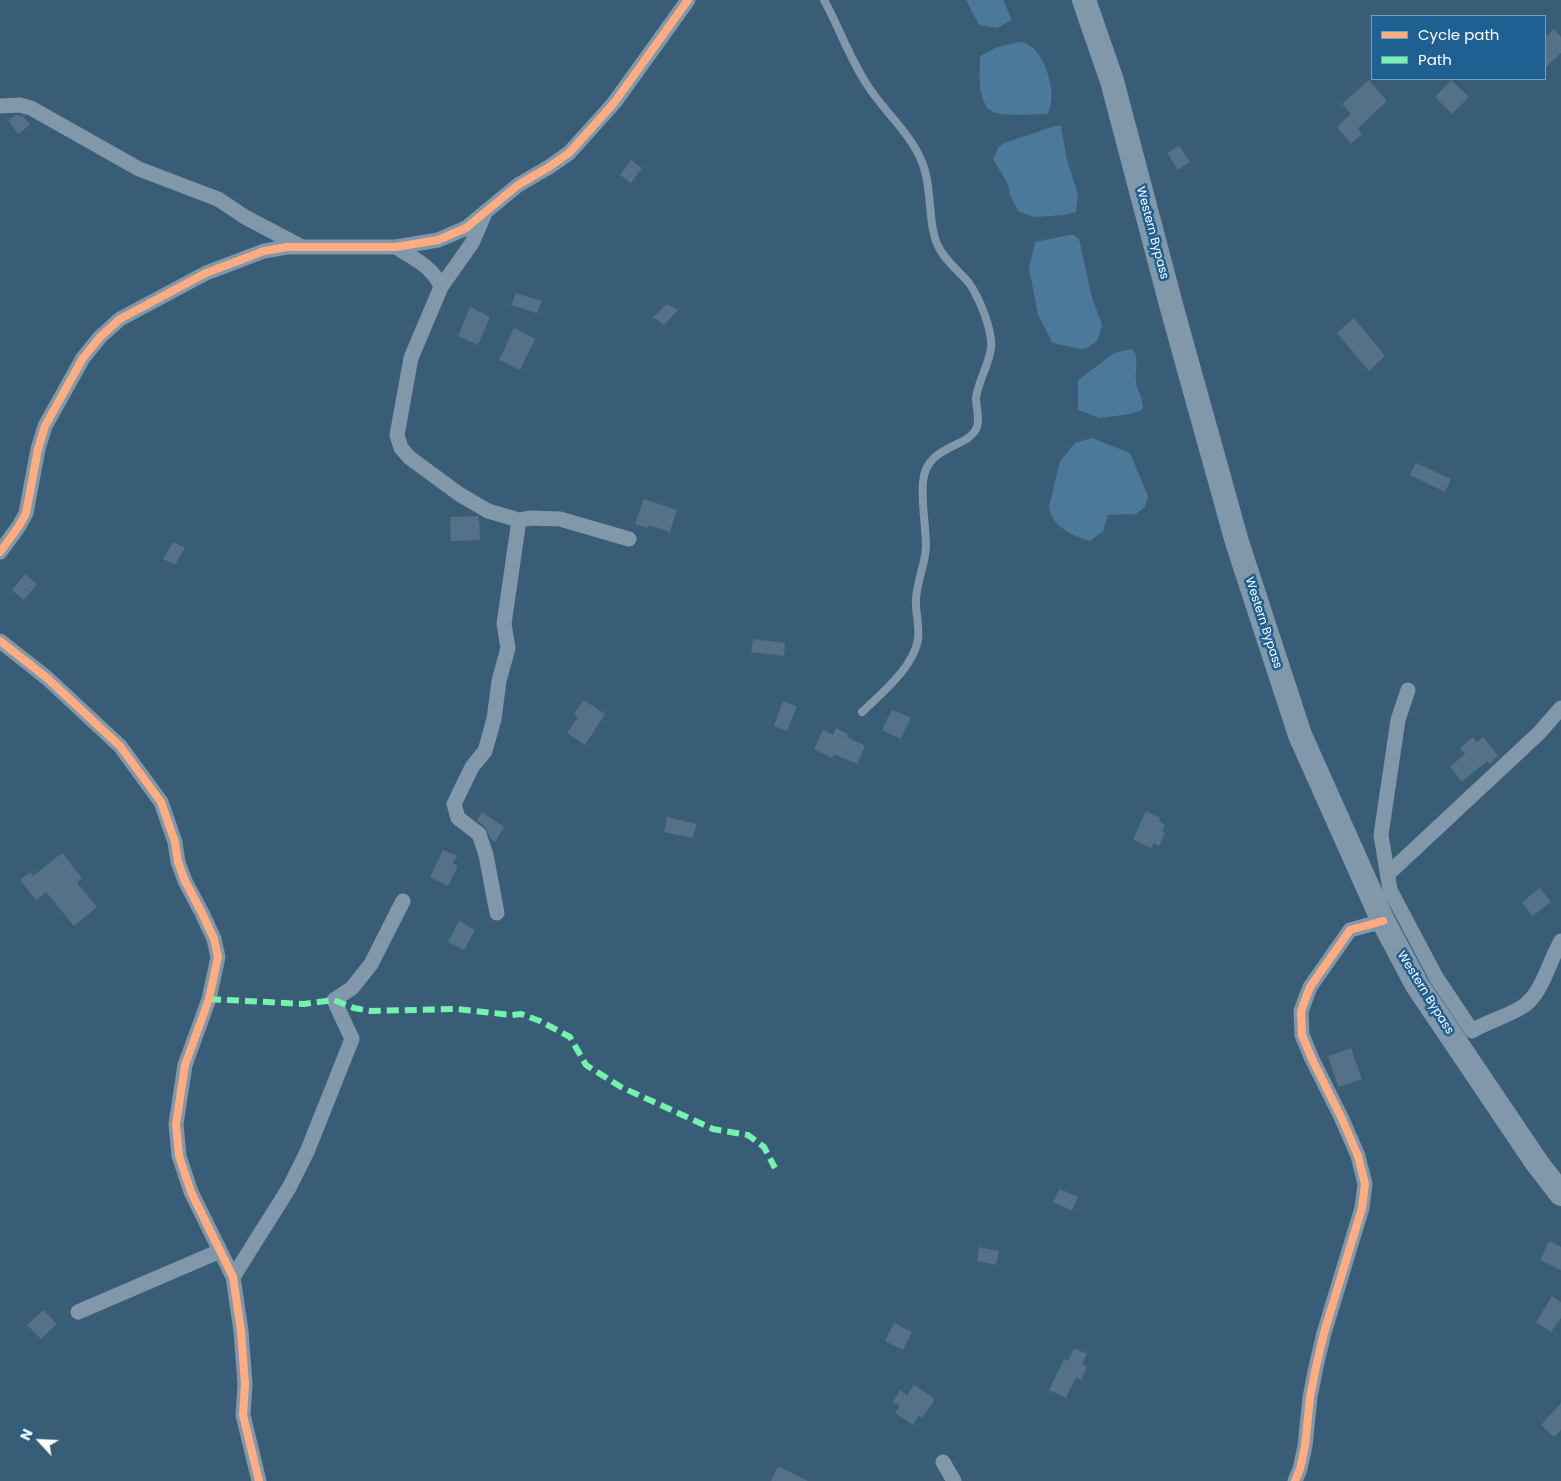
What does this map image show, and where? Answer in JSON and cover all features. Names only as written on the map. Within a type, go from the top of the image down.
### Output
[{"type":"main road","name":"Western Bypass","points":[[1084,0],[1112,82],[1170,302],[1237,542],[1300,735],[1383,921],[1417,984],[1537,1163],[1561,1194]]},
{"type":"street","points":[[0,552],[19,526],[26,512],[38,449],[45,426],[84,358],[100,337],[120,319],[206,273],[264,251],[302,247],[396,247],[438,240],[466,228],[518,185],[569,153],[605,115],[688,0]]},
{"type":"street","points":[[0,106],[20,105],[31,108],[139,169],[218,199],[245,217],[302,247]]},
{"type":"street","points":[[485,213],[472,244],[442,287],[412,358],[397,435],[401,448],[410,458],[466,498],[488,511],[519,520],[531,518],[560,519],[629,539]]},
{"type":"street","points":[[396,247],[425,265],[438,279],[442,287]]},
{"type":"street","points":[[496,912],[486,855],[479,834],[458,818],[454,804],[472,767],[484,751],[494,719],[499,681],[508,648],[504,624],[519,520]]},
{"type":"street","points":[[0,641],[47,678],[120,746],[161,802],[175,842],[178,862],[185,881],[214,939],[218,957],[209,999],[185,1065],[176,1124],[179,1156],[191,1192],[234,1277],[245,1384],[243,1415],[259,1481]]},
{"type":"street","points":[[1408,690],[1398,720],[1381,835],[1390,890],[1436,977],[1472,1031],[1483,1024],[1521,1008],[1532,1000],[1561,941]]},
{"type":"street","points":[[1388,874],[1539,733],[1561,708]]},
{"type":"street","points":[[234,1277],[289,1188],[307,1152],[352,1038],[334,1000],[352,988],[371,964],[403,901]]},
{"type":"street","points":[[1295,1481],[1300,1469],[1305,1446],[1310,1397],[1324,1333],[1362,1208],[1365,1184],[1358,1156],[1302,1035],[1302,1011],[1310,987],[1350,930],[1383,921]]},
{"type":"street","points":[[78,1312],[220,1251]]},
{"type":"street","points":[[943,1462],[954,1481]]},
{"type":"lane","points":[[824,0],[865,82],[905,133],[922,160],[928,178],[934,236],[937,246],[974,293],[991,337],[990,354],[976,396],[977,427],[971,435],[935,456],[924,476],[922,495],[926,548],[916,600],[918,640],[914,651],[899,676],[862,712]]},
{"type":"water","points":[[966,0],[1003,0],[1012,20],[997,28],[979,25]]},
{"type":"water","points":[[1020,42],[1029,45],[1043,61],[1052,96],[1051,106],[1047,114],[999,114],[988,109],[984,102],[980,87],[980,56],[997,47]]},
{"type":"water","points":[[1055,126],[1061,126],[1067,160],[1078,195],[1076,212],[1064,215],[1034,217],[1018,211],[1010,195],[1008,184],[993,159],[998,148],[1004,143]]},
{"type":"water","points":[[1074,235],[1079,239],[1092,298],[1102,325],[1097,341],[1087,348],[1081,349],[1052,342],[1038,315],[1029,268],[1035,242]]},
{"type":"water","points":[[1131,349],[1135,352],[1136,356],[1136,382],[1143,406],[1142,410],[1130,414],[1100,418],[1078,410],[1078,380],[1114,353]]},
{"type":"water","points":[[1092,438],[1130,453],[1148,496],[1145,507],[1136,514],[1108,515],[1103,531],[1090,541],[1064,530],[1054,520],[1049,507],[1060,461],[1075,443]]},
{"type":"building","points":[[1554,29],[1561,37],[1561,53],[1546,67],[1546,37]]},
{"type":"building","points":[[1369,80],[1387,101],[1358,128],[1362,134],[1351,144],[1337,127],[1351,114],[1342,104]]},
{"type":"building","points":[[1451,80],[1469,97],[1452,114],[1435,97]]},
{"type":"building","points":[[16,115],[23,116],[30,125],[18,134],[8,120]]},
{"type":"building","points":[[1179,146],[1190,162],[1178,170],[1167,153]]},
{"type":"building","points":[[631,160],[642,168],[631,183],[620,175]]},
{"type":"building","points":[[516,293],[542,301],[537,313],[511,305]]},
{"type":"building","points":[[667,304],[678,310],[664,325],[653,317]]},
{"type":"building","points":[[470,307],[490,317],[478,345],[458,336]]},
{"type":"building","points":[[1354,318],[1385,356],[1369,371],[1337,333]]},
{"type":"building","points":[[514,328],[535,339],[520,370],[499,360]]},
{"type":"building","points":[[1416,463],[1451,479],[1445,492],[1410,475]]},
{"type":"building","points":[[644,499],[677,510],[670,532],[649,525],[648,528],[635,524]]},
{"type":"building","points":[[478,516],[480,540],[451,541],[450,517]]},
{"type":"building","points":[[173,542],[185,548],[175,565],[163,559]]},
{"type":"building","points":[[25,574],[37,584],[24,600],[12,590]]},
{"type":"building","points":[[753,639],[785,643],[784,656],[751,652]]},
{"type":"building","points":[[584,700],[605,714],[585,745],[567,733],[578,717],[574,714]]},
{"type":"building","points":[[783,701],[797,706],[787,731],[774,726]]},
{"type":"building","points":[[892,710],[911,718],[901,739],[882,730]]},
{"type":"building","points":[[836,728],[848,734],[847,737],[865,746],[857,764],[834,754],[832,758],[814,749],[823,730],[833,735]]},
{"type":"building","points":[[1473,737],[1477,742],[1483,737],[1498,756],[1490,764],[1487,761],[1462,782],[1450,767],[1465,754],[1460,748]]},
{"type":"building","points":[[1146,811],[1160,818],[1159,821],[1165,825],[1162,831],[1165,833],[1159,846],[1154,843],[1151,848],[1133,839]]},
{"type":"building","points":[[482,812],[504,827],[495,842],[491,839],[485,827],[477,820]]},
{"type":"building","points":[[667,817],[697,824],[692,838],[664,832]]},
{"type":"building","points":[[443,850],[457,856],[453,863],[458,866],[448,886],[430,877]]},
{"type":"building","points":[[62,853],[82,878],[77,883],[97,907],[74,926],[46,892],[36,900],[20,880],[30,872],[33,876]]},
{"type":"building","points":[[1540,888],[1551,902],[1532,916],[1522,902]]},
{"type":"building","points":[[459,921],[475,930],[464,950],[448,942]]},
{"type":"building","points":[[1351,1048],[1362,1079],[1338,1087],[1328,1056]]},
{"type":"building","points":[[1059,1189],[1078,1197],[1072,1211],[1053,1202]]},
{"type":"building","points":[[1549,1241],[1561,1247],[1561,1270],[1540,1260]]},
{"type":"building","points":[[979,1247],[999,1251],[996,1265],[977,1261]]},
{"type":"building","points":[[1552,1296],[1561,1302],[1561,1318],[1551,1332],[1536,1322]]},
{"type":"building","points":[[43,1310],[57,1324],[41,1339],[27,1325]]},
{"type":"building","points":[[894,1323],[912,1332],[903,1350],[885,1341]]},
{"type":"building","points":[[1074,1348],[1087,1354],[1082,1364],[1087,1367],[1081,1380],[1076,1377],[1066,1398],[1049,1390],[1064,1359],[1068,1361]]},
{"type":"building","points":[[914,1385],[935,1399],[922,1418],[919,1416],[913,1425],[895,1413],[900,1406],[893,1402],[900,1390],[907,1395]]},
{"type":"building","points":[[1561,1403],[1561,1430],[1554,1437],[1541,1425]]},
{"type":"building","points":[[778,1466],[808,1481],[771,1481]]},
{"type":"marked path","points":[[209,999],[304,1004],[334,1000],[354,1008],[370,1011],[456,1009],[512,1015],[521,1014],[540,1021],[570,1037],[586,1065],[621,1087],[713,1129],[748,1135],[764,1147],[775,1168]]},
{"type":"cycle path","points":[[0,552],[26,513],[38,449],[45,426],[83,358],[100,337],[120,319],[206,273],[264,251],[287,247],[396,247],[438,240],[466,228],[518,185],[569,153],[614,103],[688,0]]},
{"type":"cycle path","points":[[0,641],[47,678],[120,746],[161,802],[175,842],[178,862],[185,881],[214,939],[218,957],[209,999],[185,1065],[176,1124],[179,1156],[191,1192],[233,1277],[241,1331],[245,1384],[243,1415],[259,1481]]},
{"type":"cycle path","points":[[1295,1481],[1300,1469],[1305,1446],[1310,1397],[1324,1333],[1362,1208],[1365,1184],[1358,1156],[1302,1035],[1301,1011],[1310,987],[1350,930],[1383,921]]}]
